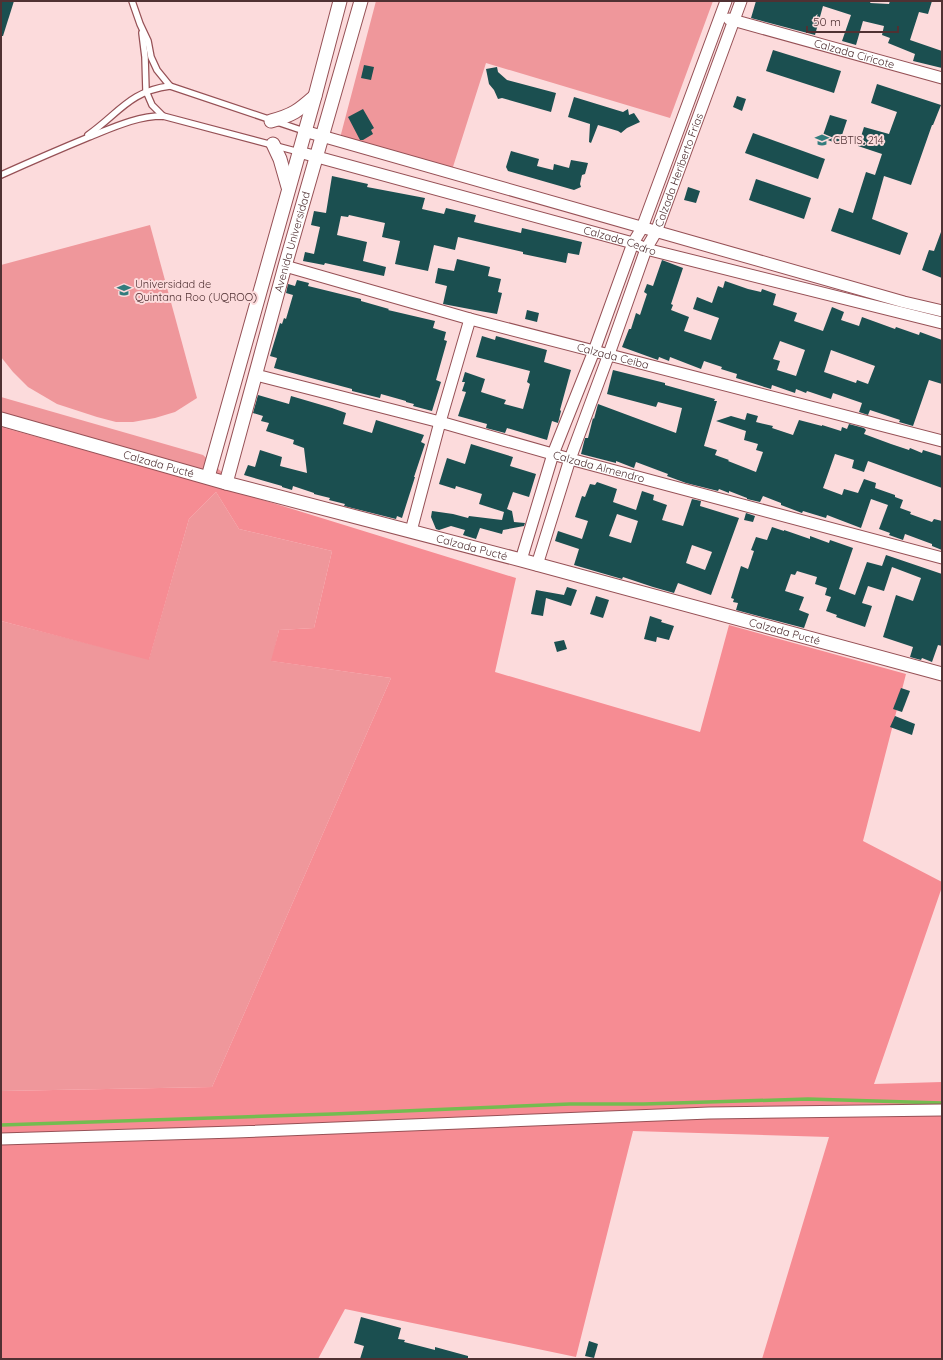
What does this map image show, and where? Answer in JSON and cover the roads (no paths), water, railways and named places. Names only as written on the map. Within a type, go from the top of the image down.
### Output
[{"type":"street","name":"Avenida Universidad","points":[[208,477],[315,96],[340,1]]},
{"type":"street","name":"Avenida Universidad","points":[[226,483],[285,266],[361,1]]},
{"type":"street","name":"Calzada Heriberto Frías","points":[[521,560],[552,454],[594,351],[633,243],[642,228],[726,1]]},
{"type":"street","name":"Calzada Heriberto Frías","points":[[537,565],[570,459],[646,249],[656,232],[741,1]]},
{"type":"street","name":"Calzada Ciricote","points":[[721,16],[734,21],[942,78]]},
{"type":"street","points":[[271,120],[288,116],[315,96]]},
{"type":"street","name":"Calzada Cedro","points":[[304,131],[904,302],[942,311]]},
{"type":"street","points":[[273,144],[280,159],[289,189]]},
{"type":"street","name":"Calzada Cedro","points":[[299,152],[633,243],[646,249],[942,323]]},
{"type":"street","name":"Calzada Ceiba","points":[[285,266],[470,319],[942,441]]},
{"type":"street","points":[[411,531],[440,422],[470,319]]},
{"type":"street","name":"Calzada Almendro","points":[[256,375],[440,422],[570,459],[942,558]]},
{"type":"street","name":"Calzada Pucté","points":[[1,419],[226,483],[521,560],[942,674]]},
{"type":"street","points":[[1,1139],[235,1132],[710,1113],[942,1110]]},
{"type":"lane","points":[[132,1],[140,24],[148,40],[157,70],[170,86]]},
{"type":"lane","points":[[140,24],[145,57],[146,91],[152,105],[163,116]]},
{"type":"lane","points":[[79,141],[103,124],[136,96],[146,91],[170,86],[304,131]]},
{"type":"lane","points":[[1,175],[79,141],[138,118],[150,116],[163,116],[299,152]]},
{"type":"waterway","points":[[1,1125],[333,1114],[570,1104],[644,1104],[808,1099],[942,1103]]},
{"type":"place","name":"CBTIS. 214","points":[[822,140]]},
{"type":"place","name":"Universidad de Quintana Roo (UQROO)","points":[[124,290]]}]
